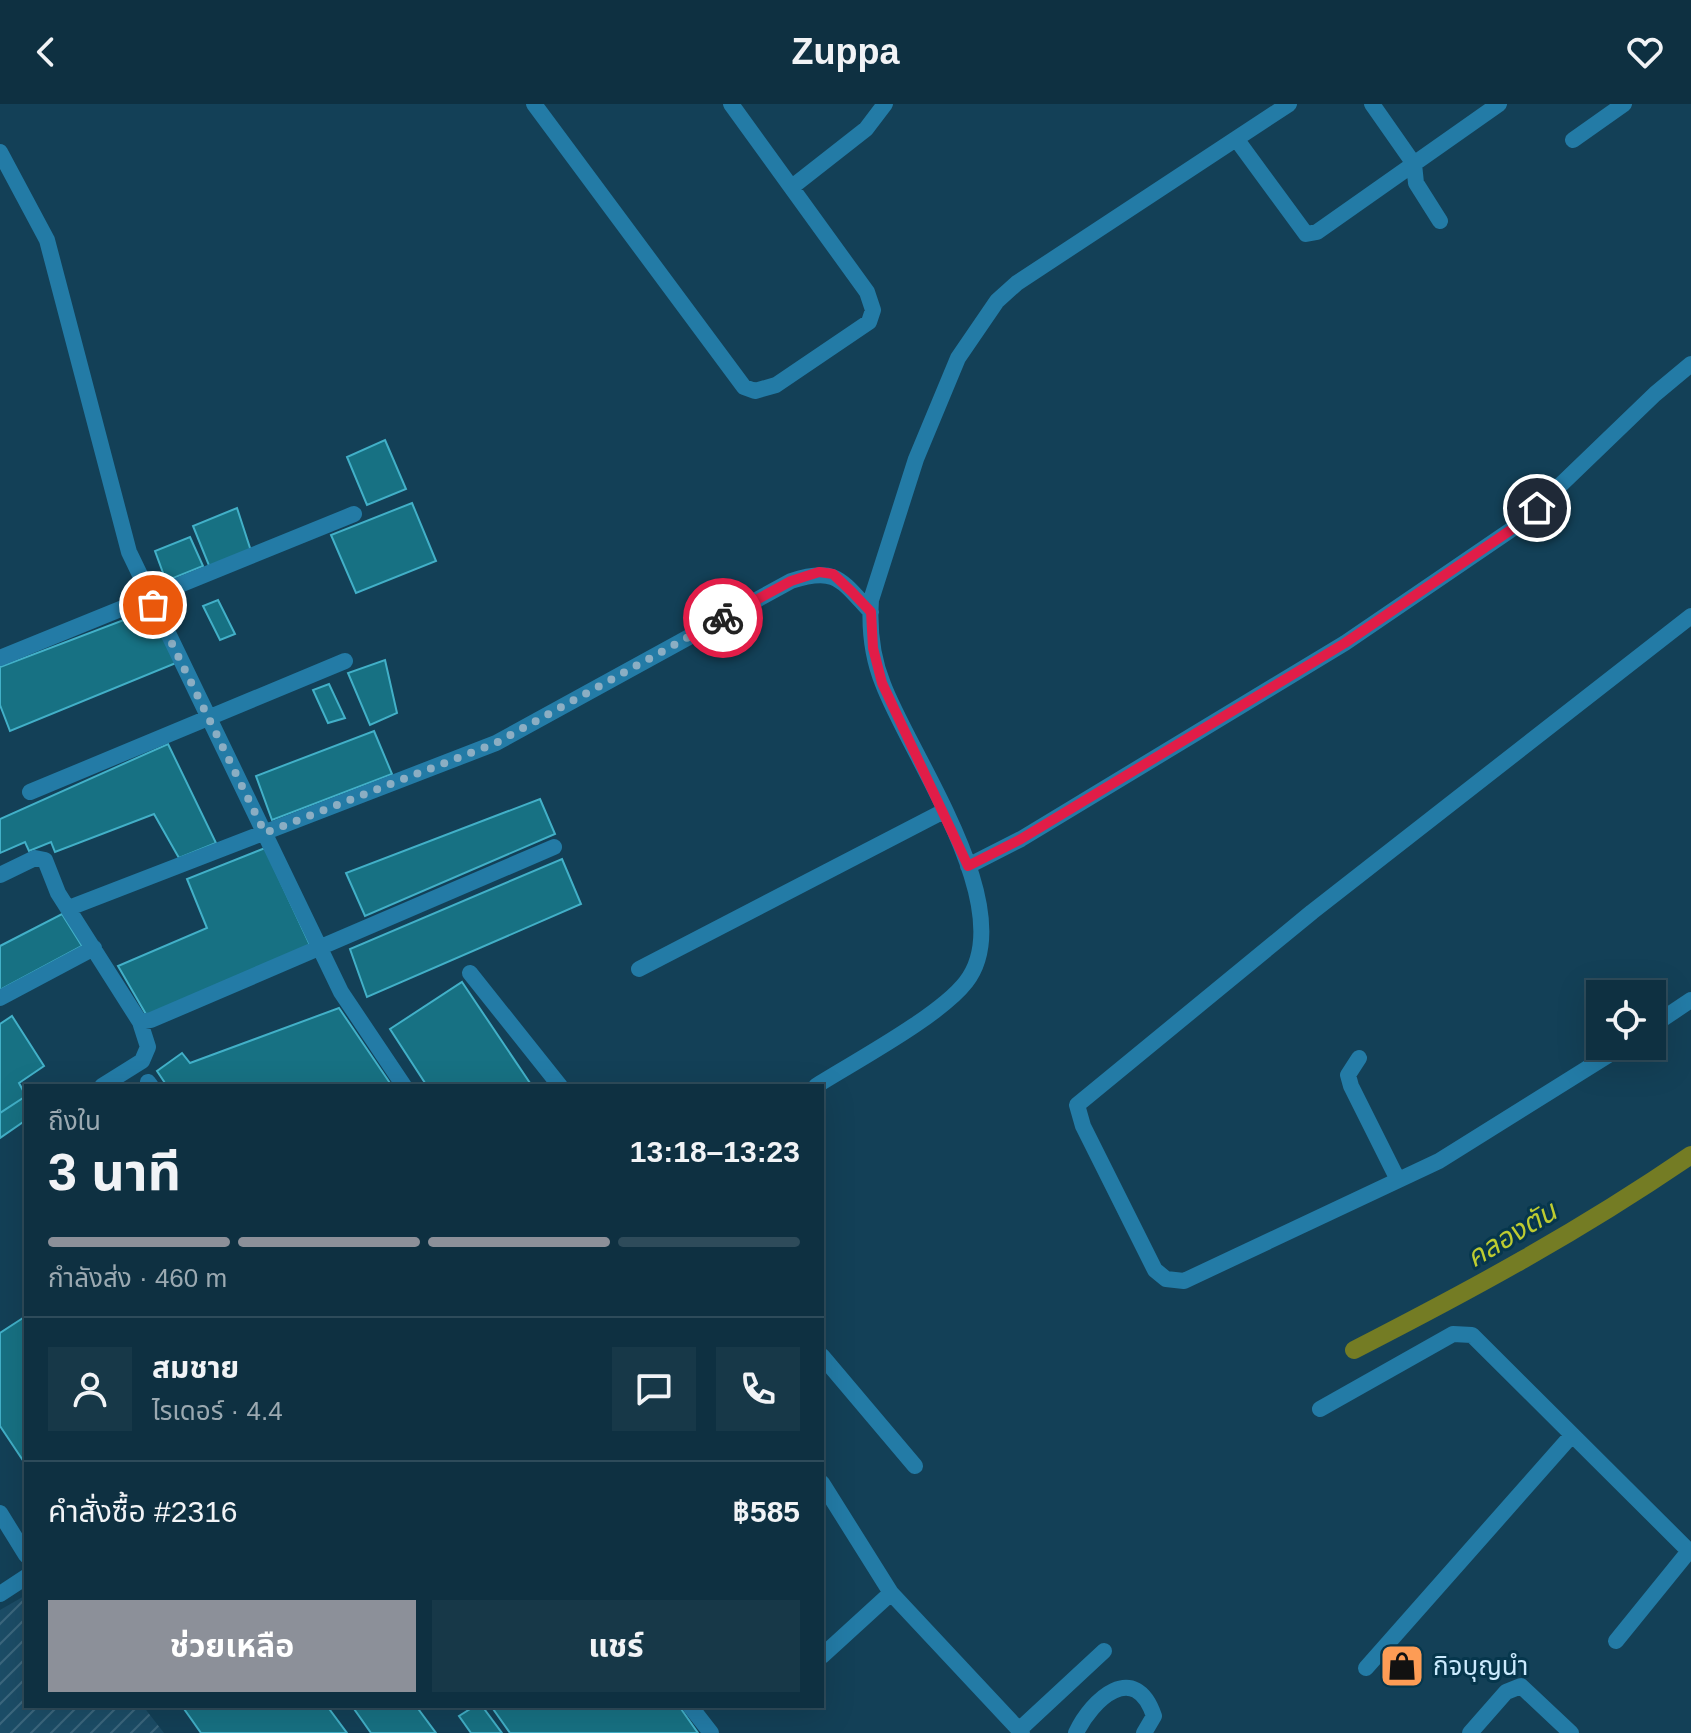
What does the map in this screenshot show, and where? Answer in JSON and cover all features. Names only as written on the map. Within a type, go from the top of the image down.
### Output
[{"type":"street","points":[[534,104],[744,387],[755,391],[776,385],[869,322],[873,310],[867,292],[731,104]]},
{"type":"street","points":[[819,1084],[947,1001],[968,980],[984,922],[968,866],[882,683],[873,648],[871,612],[916,459],[958,358],[978,326],[1017,283],[1289,104]]},
{"type":"street","points":[[1372,104],[1414,164],[1416,183],[1440,221]]},
{"type":"street","points":[[1237,140],[1306,234],[1317,232],[1499,104]]},
{"type":"street","points":[[1573,140],[1624,104]]},
{"type":"street","points":[[792,187],[866,129],[882,105]]},
{"type":"street","points":[[0,152],[47,240],[125,538],[150,597],[320,949],[349,1004],[403,1084]]},
{"type":"street","points":[[968,866],[1021,839],[1345,643],[1521,523],[1655,394],[1691,364]]},
{"type":"street","points":[[0,658],[354,514]]},
{"type":"street","points":[[69,908],[496,743],[791,581],[819,572],[833,574],[871,612]]},
{"type":"street","points":[[1601,1060],[1495,1128],[1398,1180],[1192,1278],[1174,1281],[1155,1270],[1083,1126],[1077,1105],[1312,912],[1691,616]]},
{"type":"street","points":[[30,792],[345,661]]},
{"type":"street","points":[[639,969],[944,811]]},
{"type":"street","points":[[140,1022],[320,949],[554,847]]},
{"type":"street","points":[[0,875],[35,858],[45,860],[58,893],[140,1022],[148,1047],[142,1061],[105,1084]]},
{"type":"street","points":[[0,998],[94,948]]},
{"type":"street","points":[[470,973],[558,1084]]},
{"type":"street","points":[[1666,1017],[1691,1000]]},
{"type":"street","points":[[1359,1058],[1348,1075],[1351,1086],[1398,1180]]},
{"type":"street","points":[[1320,1409],[1453,1334],[1472,1335],[1690,1552],[1616,1641]]},
{"type":"street","points":[[824,1358],[915,1466]]},
{"type":"street","points":[[1366,1668],[1572,1435]]},
{"type":"street","points":[[824,1486],[892,1594],[1020,1731],[1104,1651]]},
{"type":"street","points":[[0,1513],[24,1552]]},
{"type":"street","points":[[0,1594],[24,1578]]},
{"type":"street","points":[[824,1654],[892,1594]]},
{"type":"street","points":[[1076,1733],[1110,1691],[1124,1686],[1135,1690],[1151,1706],[1154,1716],[1144,1733]]},
{"type":"street","points":[[1470,1733],[1506,1692],[1521,1686],[1571,1733]]},
{"type":"street","points":[[692,1708],[711,1733]]},
{"type":"shaded area","points":[[24,1596],[24,1708],[145,1708],[164,1733],[0,1733],[0,1610]]},
{"type":"building","points":[[385,440],[406,489],[367,505],[347,457]]},
{"type":"building","points":[[412,503],[436,561],[356,593],[331,535]]},
{"type":"building","points":[[237,508],[251,551],[210,568],[193,526]]},
{"type":"building","points":[[190,537],[203,566],[166,581],[155,551]]},
{"type":"building","points":[[218,600],[235,634],[220,640],[203,606]]},
{"type":"building","points":[[150,610],[176,663],[10,731],[0,705],[0,667]]},
{"type":"building","points":[[385,660],[397,713],[370,725],[348,673]]},
{"type":"building","points":[[329,684],[345,718],[328,723],[313,690]]},
{"type":"building","points":[[374,731],[392,774],[272,820],[256,776]]},
{"type":"building","points":[[168,744],[216,843],[179,858],[154,814],[55,852],[51,842],[29,851],[25,842],[0,853],[0,819]]},
{"type":"building","points":[[540,799],[555,834],[365,916],[346,873]]},
{"type":"building","points":[[265,848],[310,945],[147,1016],[118,966],[207,928],[187,879]]},
{"type":"building","points":[[562,859],[581,904],[367,997],[350,949]]},
{"type":"building","points":[[62,914],[82,946],[0,990],[0,946]]},
{"type":"building","points":[[462,982],[531,1084],[426,1084],[390,1029]]},
{"type":"building","points":[[339,1008],[391,1084],[166,1084],[157,1071],[182,1053],[190,1063]]},
{"type":"building","points":[[12,1016],[44,1066],[19,1083],[24,1097],[0,1113],[0,1024]]},
{"type":"building","points":[[24,1097],[24,1121],[0,1138],[0,1113]]},
{"type":"building","points":[[24,1317],[24,1462],[0,1426],[0,1333]]},
{"type":"building","points":[[183,1708],[328,1708],[347,1733],[201,1733]]},
{"type":"building","points":[[353,1708],[417,1708],[436,1733],[371,1733]]},
{"type":"building","points":[[472,1708],[483,1708],[502,1733],[471,1733],[459,1716]]},
{"type":"building","points":[[492,1708],[680,1708],[698,1733],[510,1733]]},
{"type":"waterway","name":"คลองตัน","points":[[1354,1350],[1526,1258],[1691,1155]]},
{"type":"way so far","points":[[153,605],[265,833],[496,743],[723,618]]},
{"type":"place","name":"กิจบุญนำ","points":[[1402,1666]]},
{"type":"route","points":[[723,618],[791,581],[819,572],[833,574],[852,592],[871,612],[873,648],[882,683],[959,841],[968,866],[1021,839],[1345,643],[1521,523],[1537,508]]}]
